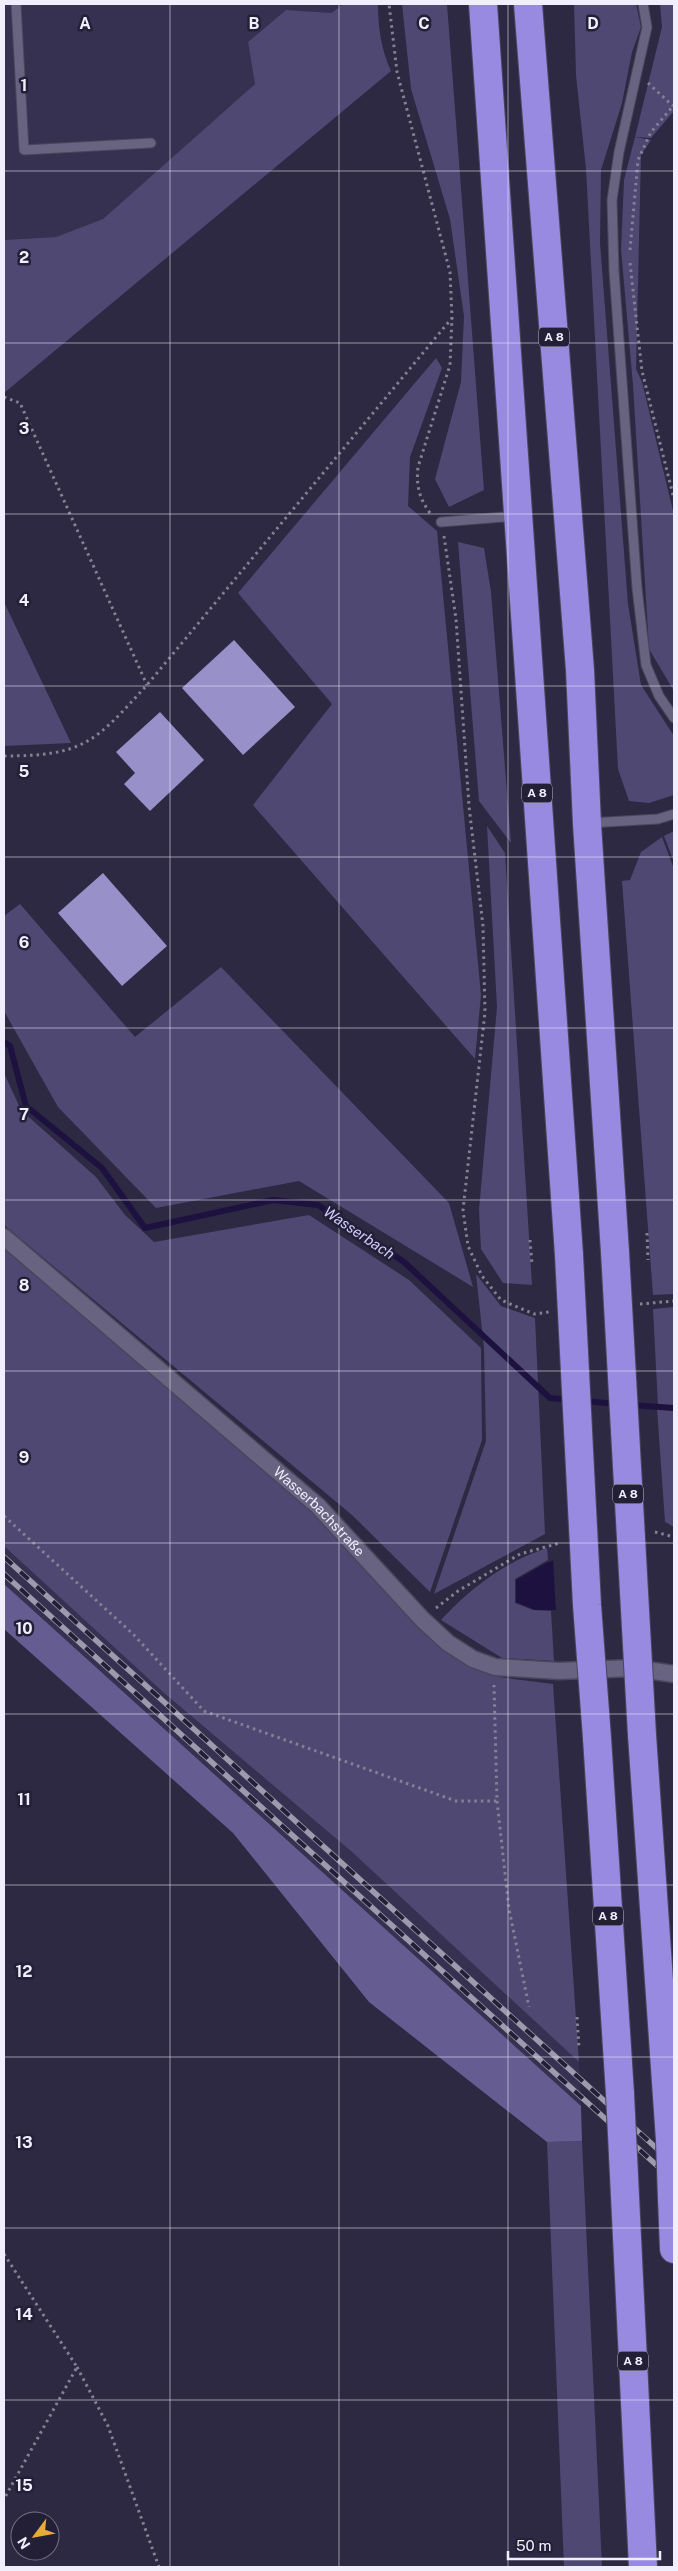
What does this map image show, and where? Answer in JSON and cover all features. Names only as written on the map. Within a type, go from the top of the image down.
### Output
[{"type":"highway","name":"A 8","points":[[483,4],[569,1255],[587,1605],[620,2094],[643,2567]]},
{"type":"highway","name":"A 8","points":[[528,4],[580,670],[587,824],[642,1736],[670,2140],[674,2249]]},
{"type":"street","name":"Wasserbachstraße","points":[[4,1237],[318,1506],[422,1619],[448,1643],[473,1659],[495,1667],[559,1671],[633,1668],[674,1674]]},
{"type":"lane","points":[[16,4],[24,150],[151,143]]},
{"type":"lane","points":[[643,4],[646,27],[637,76],[619,152],[612,200],[614,271],[637,588],[646,665],[659,696],[674,718]]},
{"type":"lane","points":[[442,522],[519,515]]},
{"type":"lane","points":[[587,824],[658,819],[674,814]]},
{"type":"path","points":[[389,4],[397,72],[450,272],[452,318],[450,365],[418,467],[417,480],[419,497],[430,512],[442,522],[456,619],[469,806],[483,926],[485,1012],[463,1210],[468,1246],[482,1276],[501,1300],[534,1314],[553,1312]]},
{"type":"path","points":[[637,76],[654,87],[673,105],[651,132],[638,160],[629,255],[642,371],[674,499]]},
{"type":"path","points":[[4,756],[40,756],[63,752],[82,745],[116,719],[147,686],[452,318]]},
{"type":"path","points":[[4,396],[20,403],[147,686]]},
{"type":"path","points":[[647,1233],[648,1260]]},
{"type":"path","points":[[530,1240],[532,1264]]},
{"type":"path","points":[[637,1304],[674,1300]]},
{"type":"path","points":[[4,1516],[133,1634],[204,1711],[456,1801],[497,1801]]},
{"type":"path","points":[[646,1531],[674,1537]]},
{"type":"path","points":[[422,1619],[458,1591],[520,1554],[566,1541]]},
{"type":"path","points":[[495,1667],[493,1702],[497,1801],[509,1909],[529,2006]]},
{"type":"path","points":[[577,2017],[579,2048]]},
{"type":"path","points":[[4,2254],[77,2367],[108,2426],[159,2567]]},
{"type":"path","points":[[4,2499],[77,2367]]},
{"type":"shaded area","points":[[4,4],[343,4],[333,13],[286,10],[248,42],[255,84],[103,219],[56,237],[4,240]]},
{"type":"shaded area","points":[[343,4],[378,4],[381,38],[391,71],[4,393],[4,240],[56,237],[103,219],[255,84],[248,42],[286,10],[332,13]]},
{"type":"shaded area","points":[[402,4],[447,4],[484,490],[449,507],[435,479],[461,382],[464,316],[450,219],[411,89]]},
{"type":"shaded area","points":[[574,4],[636,4],[641,27],[632,52],[622,103],[601,170],[600,243],[628,604],[641,685],[674,736],[674,795],[649,803],[629,801],[618,769],[586,169],[576,75]]},
{"type":"shaded area","points":[[660,4],[674,4],[674,111],[651,138],[635,137],[662,27]]},
{"type":"shaded area","points":[[635,137],[651,140],[641,155],[636,369],[642,382],[674,515],[674,691],[649,649],[633,385],[621,249],[624,180]]},
{"type":"shaded area","points":[[436,358],[442,368],[410,457],[408,506],[437,531],[481,995],[475,1059],[253,805],[332,704],[238,593]]},
{"type":"shaded area","points":[[458,542],[484,548],[491,592],[511,843],[479,801]]},
{"type":"shaded area","points":[[4,602],[71,743],[4,746]]},
{"type":"shaded area","points":[[487,826],[505,853],[532,1285],[503,1283],[481,1249],[479,1210],[497,1007]]},
{"type":"shaded area","points":[[674,831],[674,862],[664,836]]},
{"type":"shaded area","points":[[662,837],[674,869],[674,1294],[653,1295],[622,881],[630,880],[641,852]]},
{"type":"shaded area","points":[[20,904],[135,1037],[221,967],[449,1203],[473,1287],[299,1181],[156,1208],[58,1107],[4,1011],[4,916]]},
{"type":"shaded area","points":[[4,1073],[21,1110],[96,1177],[125,1215],[154,1242],[309,1215],[409,1280],[481,1348],[482,1440],[430,1592],[352,1515],[4,1225]]},
{"type":"shaded area","points":[[4,1247],[289,1489],[469,1665],[499,1677],[553,1684],[579,2062],[352,1852],[164,1693],[4,1546]]},
{"type":"shaded area","points":[[476,1274],[501,1306],[535,1318],[545,1534],[434,1594],[486,1441],[484,1348]]},
{"type":"shaded area","points":[[674,1307],[674,1407],[658,1406],[653,1309]]},
{"type":"shaded area","points":[[657,1408],[674,1409],[674,1527],[665,1522]]},
{"type":"shaded area","points":[[4,1546],[164,1693],[352,1852],[579,2062],[581,2106],[4,1584]]},
{"type":"shaded area","points":[[547,1548],[548,1560],[515,1579],[515,1603],[533,1610],[551,1611],[554,1661],[502,1658],[441,1620],[464,1597],[489,1577],[517,1561]]},
{"type":"shaded area","points":[[572,1554],[557,1610],[535,1610],[516,1602],[516,1580],[546,1563]]},
{"type":"shaded area","points":[[4,1584],[581,2106],[582,2141],[547,2142],[369,2002],[233,1833],[4,1629]]},
{"type":"shaded area","points":[[582,2141],[602,2567],[564,2567],[547,2142]]},
{"type":"pier","points":[[571,1552],[592,1552],[607,1562],[607,1590],[584,1606],[556,1612],[553,1558]]},
{"type":"building","points":[[234,640],[295,707],[243,755],[182,688]]},
{"type":"building","points":[[160,712],[204,760],[150,811],[124,784],[135,773],[116,752]]},
{"type":"building","points":[[103,873],[167,946],[122,986],[58,913]]},
{"type":"waterway","name":"Wasserbach","points":[[4,1042],[10,1046],[26,1106],[102,1168],[145,1228],[273,1200],[318,1205],[404,1262],[550,1398],[571,1400]]},
{"type":"waterway","name":"Wasserbach","points":[[583,1401],[618,1404]]},
{"type":"waterway","name":"Wasserbach","points":[[631,1405],[674,1408]]},
{"type":"railway","points":[[4,1557],[674,2164]]},
{"type":"railway","points":[[4,1574],[674,2181]]}]
